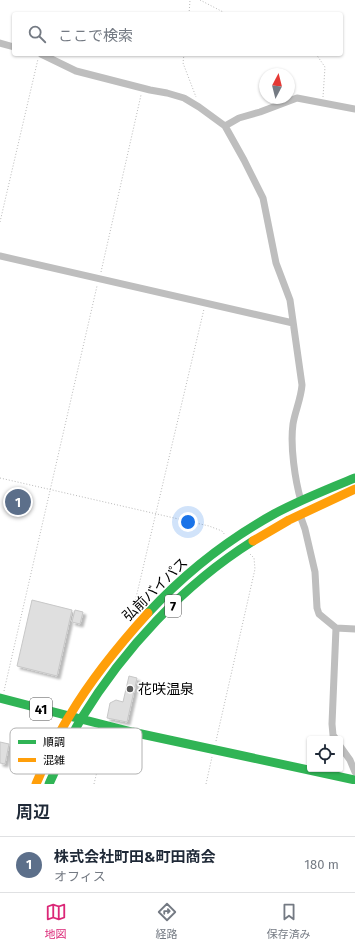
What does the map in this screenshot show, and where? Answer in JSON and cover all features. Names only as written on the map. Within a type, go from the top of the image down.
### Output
[{"type":"main road","name":"弘前バイパス","points":[[63,728],[69,716],[112,656],[143,619],[186,576],[230,542],[265,520],[301,501],[355,478]]},
{"type":"main road","name":"弘前バイパス","points":[[77,728],[107,679],[144,635],[194,584],[267,532],[300,514],[355,489]]},
{"type":"main road","name":"41","points":[[1,698],[81,719]]},
{"type":"main road","points":[[81,719],[117,728]]},
{"type":"main road","points":[[142,734],[355,780]]},
{"type":"main road","name":"弘前バイパス","points":[[36,784],[41,774]]},
{"type":"main road","name":"弘前バイパス","points":[[49,784],[54,774]]},
{"type":"street","points":[[0,43],[12,46]]},
{"type":"street","points":[[44,56],[76,71],[184,98],[225,126],[263,198],[276,263],[290,300],[302,385],[302,394],[293,424],[292,440],[297,489],[301,501]]},
{"type":"street","points":[[225,126],[239,118],[297,98],[355,109]]},
{"type":"street","points":[[0,256],[293,323]]},
{"type":"street","points":[[300,514],[306,529],[315,572],[317,608],[319,614],[336,628],[355,629]]},
{"type":"street","points":[[334,736],[332,724],[336,628]]},
{"type":"street","points":[[343,750],[350,760],[355,772]]},
{"type":"path","points":[[189,12],[190,0]]},
{"type":"path","points":[[200,0],[223,12]]},
{"type":"path","points":[[0,222],[40,56]]},
{"type":"path","points":[[184,56],[183,63],[199,107]]},
{"type":"path","points":[[318,56],[326,67],[322,103]]},
{"type":"path","points":[[1,698],[51,489],[143,88]]},
{"type":"path","points":[[143,619],[136,613],[135,602],[206,303]]},
{"type":"path","points":[[0,478],[209,526],[222,531],[230,542]]},
{"type":"path","points":[[206,784],[255,569],[254,558],[243,548]]},
{"type":"path","points":[[94,784],[96,774]]},
{"type":"building","points":[[32,600],[72,610],[57,676],[17,666]]},
{"type":"building","points":[[75,610],[83,612],[80,624],[72,622]]},
{"type":"building","name":"花咲温泉","points":[[129,676],[137,678],[127,722],[107,718],[110,703],[116,700],[123,702]]},
{"type":"building","points":[[0,742],[9,744],[5,764],[0,763]]},
{"type":"traffic: fast","points":[[148,613],[191,571],[223,546],[274,514],[355,478]]},
{"type":"traffic: fast","points":[[76,728],[116,668],[157,620],[179,598],[227,558],[253,541]]},
{"type":"traffic: fast","points":[[0,698],[77,718]]},
{"type":"traffic: fast","points":[[81,719],[116,728]]},
{"type":"traffic: fast","points":[[142,734],[355,780]]},
{"type":"traffic: fast","points":[[49,784],[54,774]]},
{"type":"traffic: slow","points":[[253,541],[289,520],[355,489]]},
{"type":"traffic: slow","points":[[62,728],[78,701],[106,662],[148,613]]},
{"type":"traffic: slow","points":[[36,784],[40,774]]},
{"type":"place","name":"株式会社町田&町田商会","points":[[18,502]]},
{"type":"place","name":"花咲温泉","points":[[130,689]]}]
